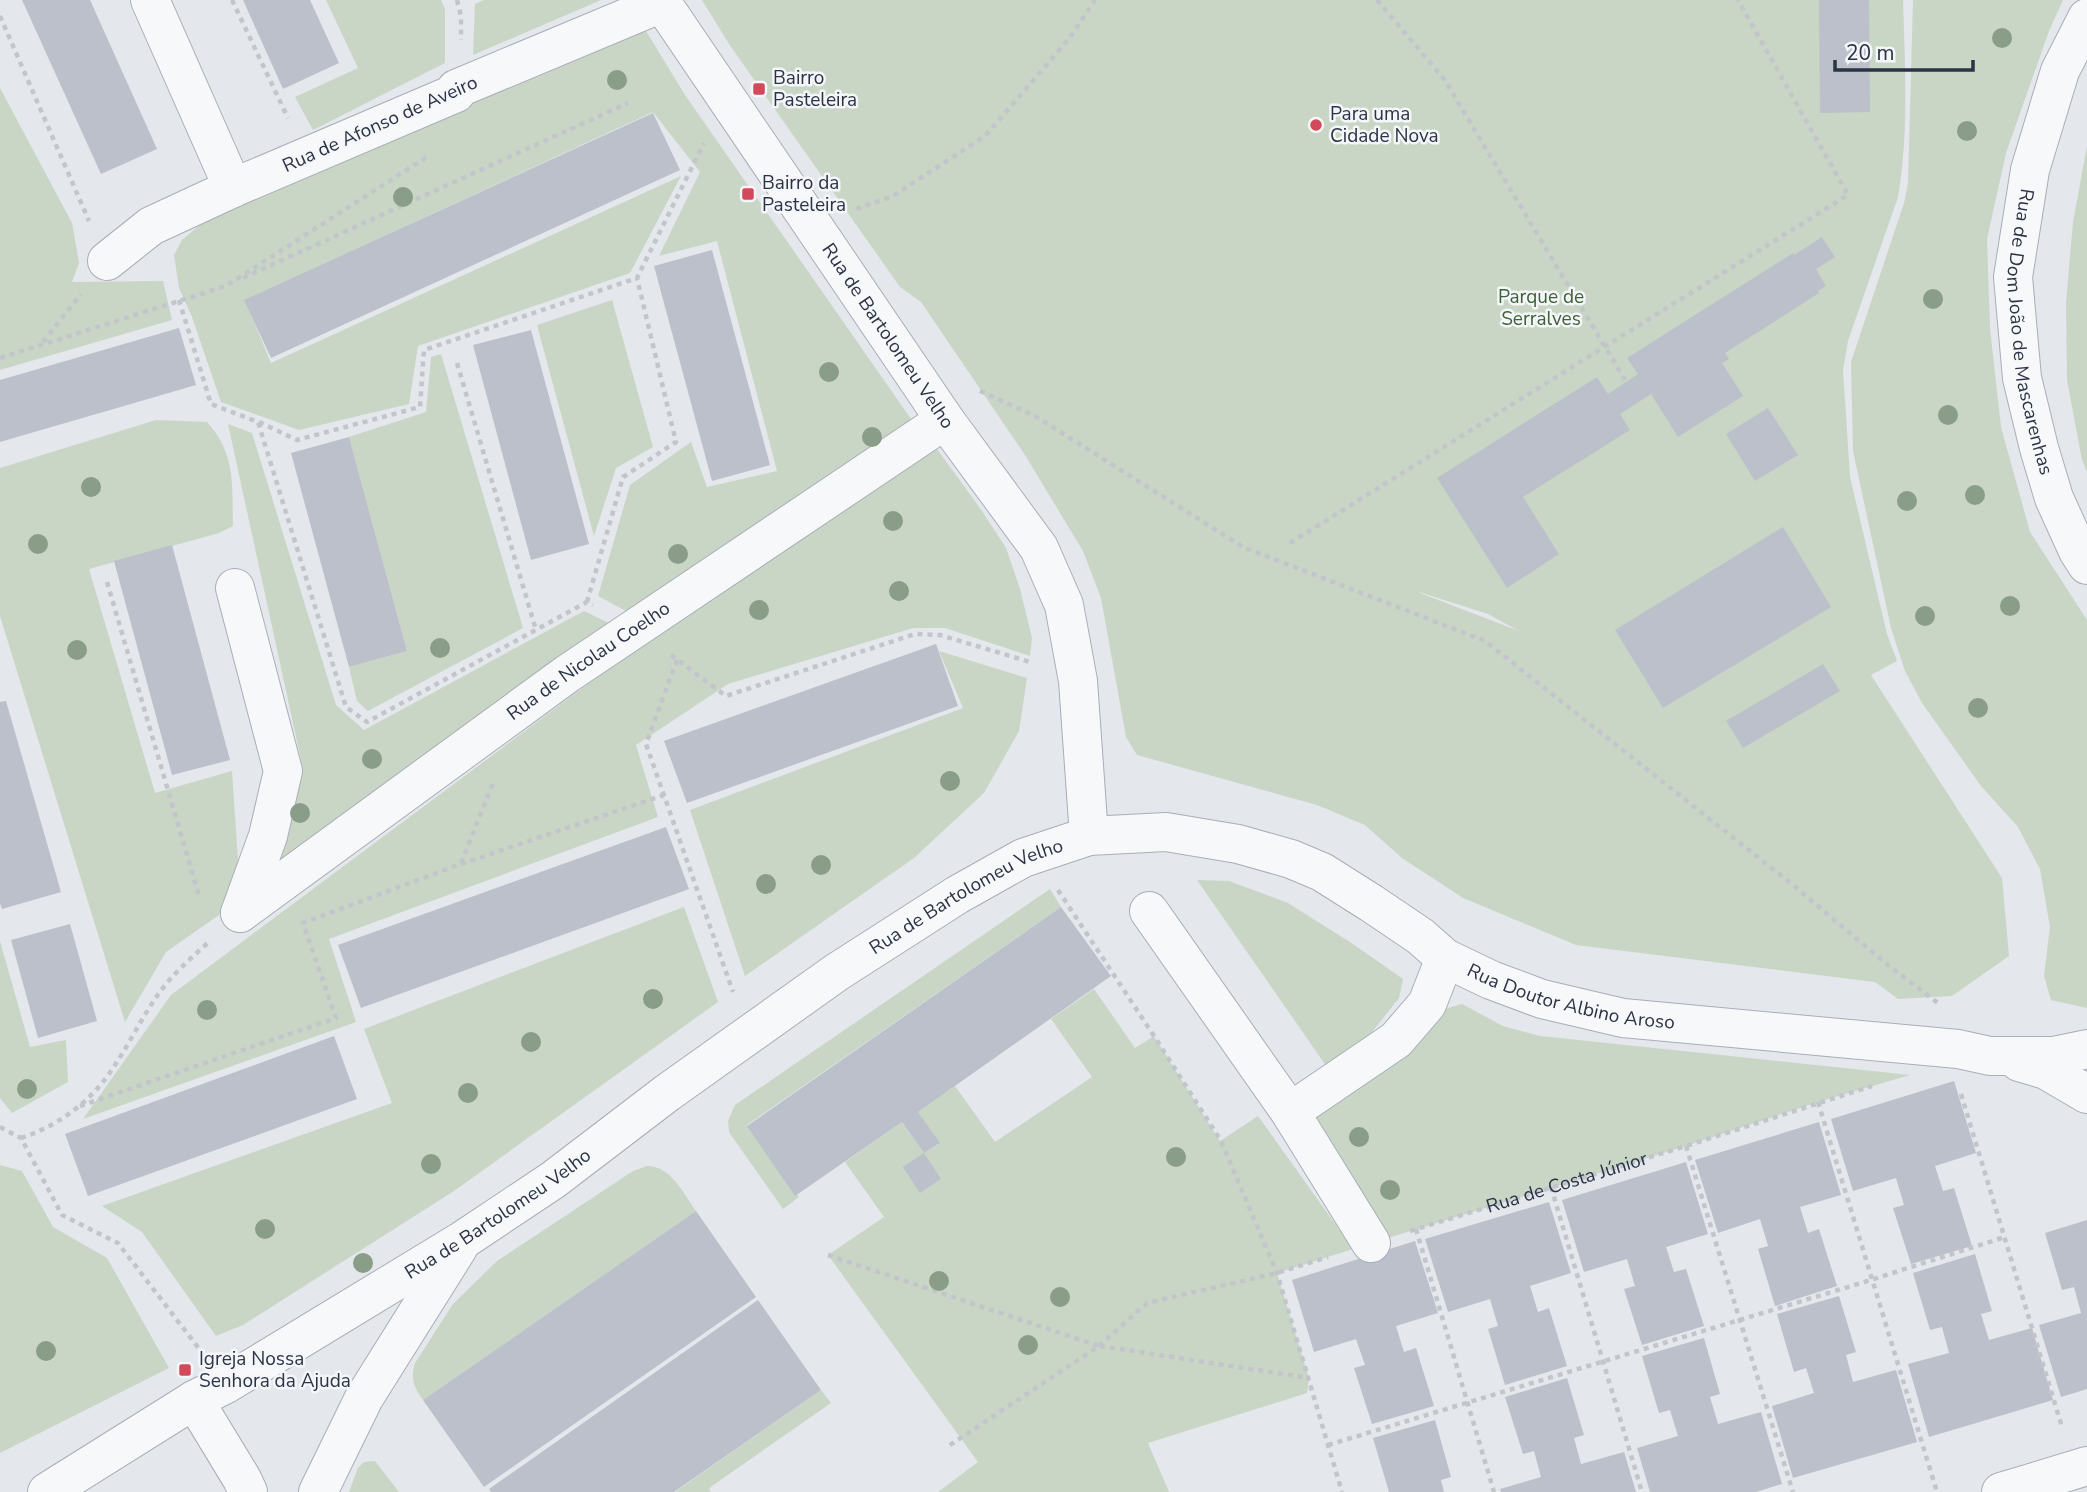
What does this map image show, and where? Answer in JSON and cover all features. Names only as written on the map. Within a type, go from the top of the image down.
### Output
[{"type":"street","points":[[150,0],[233,188]]},
{"type":"street","name":"Rua de Afonso de Aveiro","points":[[107,261],[151,226],[456,93],[456,89],[661,2]]},
{"type":"street","name":"Rua de Bartolomeu Velho","points":[[47,1492],[463,1240],[553,1180],[667,1093],[837,972],[957,895],[1023,858],[1089,836],[1078,681],[1064,605],[1039,548],[945,421],[661,2]]},
{"type":"street","name":"Rua de Dom João de Mascarenhas","points":[[2087,18],[2060,71],[2030,170],[2013,277],[2022,378],[2039,448],[2054,498],[2087,565]]},
{"type":"street","name":"Rua de Nicolau Coelho","points":[[240,913],[567,674],[945,421]]},
{"type":"street","points":[[235,588],[283,771],[268,836],[240,913]]},
{"type":"street","name":"Rua Doutor Albino Aroso","points":[[1089,836],[1166,832],[1238,844],[1291,859],[1322,872],[1362,897],[1420,936],[1445,958],[1491,980],[1542,999],[1623,1018],[1958,1049],[1990,1056],[2053,1056],[2087,1049]]},
{"type":"street","points":[[1149,911],[1290,1112],[1371,1243]]},
{"type":"street","points":[[1290,1112],[1396,1040],[1427,1004],[1445,958]]},
{"type":"street","points":[[1990,1056],[2046,1070],[2087,1094]]},
{"type":"street","points":[[318,1492],[364,1398],[463,1240]]},
{"type":"street","points":[[210,1392],[248,1492]]},
{"type":"street","points":[[2001,1492],[2081,1468]]},
{"type":"path","points":[[232,0],[307,156]]},
{"type":"path","points":[[813,224],[892,197],[985,136],[1069,39],[1095,0]]},
{"type":"path","points":[[1377,0],[1444,79],[1625,380]]},
{"type":"path","points":[[1290,543],[1848,195],[1738,0]]},
{"type":"path","points":[[0,16],[107,261],[41,344]]},
{"type":"path","points":[[0,358],[226,286],[628,103]]},
{"type":"path","points":[[258,422],[346,707],[367,722],[587,602],[623,477],[676,442],[637,278],[707,137]]},
{"type":"path","points":[[226,286],[436,150]]},
{"type":"path","points":[[179,300],[211,404],[297,440],[419,407],[424,350],[637,278]]},
{"type":"path","points":[[457,363],[537,630]]},
{"type":"path","points":[[972,387],[1034,416],[1243,547],[1485,641],[1945,1008]]},
{"type":"path","points":[[107,582],[200,900]]},
{"type":"path","points":[[587,602],[635,628],[726,696],[915,634],[940,635],[1031,663]]},
{"type":"path","points":[[677,660],[646,744],[732,990],[757,1029]]},
{"type":"path","points":[[80,1105],[336,1018],[303,923],[461,864],[664,794]]},
{"type":"path","points":[[1055,885],[1221,1141],[1277,1273],[1342,1492]]},
{"type":"path","points":[[21,1138],[43,1131],[80,1105],[112,1071],[155,999],[173,975],[240,913]]},
{"type":"path","name":"Rua de Costa Júnior","points":[[947,1447],[1099,1346],[1147,1303],[1277,1273],[1884,1083]]},
{"type":"path","points":[[1961,1092],[2005,1237],[2081,1468]]},
{"type":"path","points":[[1818,1102],[1937,1492]]},
{"type":"path","points":[[0,1127],[21,1138],[62,1215],[118,1242],[210,1392]]},
{"type":"path","points":[[1686,1146],[1793,1492]]},
{"type":"path","points":[[1550,1187],[1642,1492]]},
{"type":"path","points":[[1416,1230],[1494,1492]]},
{"type":"path","points":[[1328,1445],[2005,1237]]},
{"type":"path","points":[[828,1255],[1099,1346],[1308,1378]]},
{"type":"green space","points":[[326,0],[441,0],[445,9],[445,63],[313,130],[295,97],[358,68]]},
{"type":"green space","points":[[484,0],[601,0],[473,55],[475,4]]},
{"type":"green space","name":"Parque de Serralves","points":[[702,0],[1903,0],[1905,124],[1898,197],[1848,341],[1843,370],[1850,477],[1887,634],[1897,661],[1871,675],[2002,878],[2009,956],[1952,996],[1898,999],[1875,982],[1576,945],[1463,898],[1402,858],[1365,825],[1317,805],[1137,755],[1126,737],[1101,598],[1083,551],[1025,455],[921,302],[900,287],[729,44]],"holes":[[[1419,592],[1488,614],[1519,631]]]},
{"type":"green space","points":[[1913,0],[2063,0],[2049,31],[2006,153],[1987,239],[1990,329],[2001,427],[2030,532],[2087,620],[2087,1008],[2051,1000],[2044,976],[2050,927],[2040,869],[2018,827],[1981,786],[1922,703],[1905,671],[1891,628],[1853,451],[1851,362],[1904,203],[1908,183]]},
{"type":"green space","points":[[646,31],[685,95],[918,429],[639,618],[598,596],[630,485],[691,442],[707,487],[777,471],[717,241],[659,256],[700,172],[653,112],[245,300],[271,363],[681,176],[630,273],[418,346],[409,404],[299,430],[221,402],[192,317],[179,288],[174,255],[182,240],[201,224],[629,33]]},
{"type":"green space","points":[[0,88],[72,223],[79,263],[72,282],[163,281],[172,320],[0,370]]},
{"type":"green space","points":[[2087,146],[2087,472],[2082,460],[2067,380],[2066,303],[2073,222]]},
{"type":"green space","points":[[612,300],[653,447],[616,468],[594,536],[537,325]]},
{"type":"green space","points":[[441,354],[523,628],[368,711],[357,701],[349,667],[407,651],[349,437],[426,412],[431,357]]},
{"type":"green space","points":[[156,420],[207,422],[216,434],[228,458],[233,497],[233,526],[219,533],[89,569],[155,793],[232,771],[238,860],[242,878],[219,915],[166,952],[125,1022],[0,616],[0,468]]},
{"type":"green space","points":[[228,424],[252,433],[336,705],[364,730],[584,611],[621,629],[274,868],[303,769]]},
{"type":"green space","points":[[934,445],[1006,548],[1032,638],[1030,656],[945,628],[913,628],[728,684],[636,745],[658,817],[329,939],[356,1022],[83,1119],[171,995],[663,628]]},
{"type":"green space","points":[[939,651],[1027,678],[1019,731],[984,793],[914,858],[745,976],[690,810],[963,708]]},
{"type":"green space","points":[[1197,880],[1229,881],[1288,903],[1403,979],[1399,998],[1372,1032],[1329,1070]]},
{"type":"green space","points":[[1050,889],[1061,907],[747,1125],[799,1197],[783,1209],[729,1132],[728,1121],[735,1105]]},
{"type":"green space","points":[[684,907],[718,1002],[454,1191],[243,1325],[216,1336],[142,1232],[102,1206],[392,1103],[364,1029]]},
{"type":"green space","points":[[0,941],[30,1047],[66,1040],[68,1082],[12,1113],[0,1098]]},
{"type":"green space","points":[[1094,989],[1135,1048],[1154,1036],[1220,1141],[1258,1116],[1353,1249],[1277,1273],[1309,1378],[1307,1393],[1148,1443],[1169,1492],[938,1492],[978,1462],[828,1255],[884,1217],[845,1162],[902,1122],[924,1153],[939,1144],[918,1112],[955,1086],[995,1142],[1092,1077],[1051,1019]],"holes":[[[922,1155],[941,1179],[921,1192]]]},
{"type":"green space","points":[[1462,1004],[1503,1026],[1540,1036],[1910,1075],[1388,1238],[1311,1121],[1411,1052],[1445,1009]]},
{"type":"green space","points":[[0,1165],[22,1171],[53,1227],[107,1258],[169,1368],[0,1453]]},
{"type":"green space","points":[[647,1166],[663,1170],[670,1175],[696,1211],[423,1400],[414,1383],[415,1363],[453,1304],[497,1261],[633,1171]]},
{"type":"green space","points":[[821,1390],[831,1403],[709,1488],[711,1492],[675,1492]]},
{"type":"green space","points":[[375,1461],[399,1492],[349,1492],[358,1468],[364,1462]]},
{"type":"building","points":[[22,0],[90,0],[157,149],[101,174]]},
{"type":"building","points":[[243,0],[310,0],[339,63],[283,89]]},
{"type":"building","points":[[1819,0],[1869,0],[1870,112],[1820,113]]},
{"type":"building","points":[[653,113],[680,170],[271,358],[244,300]]},
{"type":"building","points":[[1822,237],[1835,257],[1816,269],[1826,286],[1725,353],[1729,359],[1722,363],[1743,396],[1678,437],[1651,394],[1620,414],[1630,430],[1523,497],[1559,554],[1507,588],[1437,478],[1597,377],[1608,394],[1638,374],[1627,358]]},
{"type":"building","points":[[712,250],[770,465],[712,481],[654,266]]},
{"type":"building","points":[[179,328],[196,385],[0,442],[0,380]]},
{"type":"building","points":[[531,330],[589,544],[531,560],[473,345]]},
{"type":"building","points":[[1768,408],[1798,455],[1755,481],[1726,434]]},
{"type":"building","points":[[349,437],[407,651],[349,667],[291,453]]},
{"type":"building","points":[[1783,527],[1831,607],[1663,708],[1615,630]]},
{"type":"building","points":[[172,545],[230,760],[172,775],[114,561]]},
{"type":"building","points":[[936,644],[958,706],[687,803],[664,741]]},
{"type":"building","points":[[1823,664],[1840,691],[1743,748],[1726,721]]},
{"type":"building","points":[[6,701],[61,892],[2,909],[0,702]]},
{"type":"building","points":[[666,827],[689,889],[361,1008],[338,945]]},
{"type":"building","points":[[1061,907],[1111,976],[918,1112],[940,1143],[924,1153],[902,1122],[795,1196],[747,1126]]},
{"type":"building","points":[[70,924],[97,1021],[38,1038],[11,940]]},
{"type":"building","points":[[334,1036],[357,1099],[88,1196],[65,1134]]},
{"type":"building","points":[[1954,1081],[1976,1153],[1935,1166],[1943,1191],[1954,1188],[1972,1246],[1911,1264],[1893,1208],[1904,1205],[1896,1178],[1853,1191],[1831,1119]]},
{"type":"building","points":[[1819,1122],[1841,1195],[1800,1207],[1808,1233],[1819,1229],[1837,1286],[1775,1306],[1758,1249],[1768,1246],[1760,1219],[1718,1233],[1695,1160]]},
{"type":"building","points":[[924,1153],[941,1179],[920,1193],[903,1167]]},
{"type":"building","points":[[1686,1162],[1708,1234],[1666,1247],[1674,1272],[1686,1269],[1704,1326],[1642,1345],[1624,1289],[1635,1286],[1627,1259],[1584,1272],[1562,1200]]},
{"type":"building","points":[[1549,1202],[1571,1273],[1530,1286],[1538,1312],[1549,1308],[1567,1366],[1505,1385],[1488,1329],[1498,1326],[1490,1299],[1448,1312],[1425,1239]]},
{"type":"building","points":[[696,1211],[756,1297],[484,1487],[423,1400]]},
{"type":"building","points":[[2087,1220],[2087,1389],[2061,1397],[2039,1325],[2081,1313],[2074,1287],[2062,1290],[2045,1233]]},
{"type":"building","points":[[1415,1241],[1438,1313],[1396,1326],[1404,1352],[1416,1348],[1434,1406],[1372,1424],[1354,1368],[1365,1365],[1356,1339],[1314,1352],[1292,1280]]},
{"type":"building","points":[[1975,1254],[1992,1311],[1981,1314],[1989,1340],[2032,1328],[2053,1400],[1929,1437],[1908,1364],[1949,1353],[1942,1327],[1930,1330],[1913,1273]]},
{"type":"building","points":[[1839,1296],[1856,1352],[1846,1355],[1853,1382],[1896,1370],[1917,1442],[1793,1478],[1772,1406],[1814,1393],[1806,1368],[1794,1372],[1777,1314]]},
{"type":"building","points":[[758,1300],[821,1390],[674,1492],[491,1492],[489,1489]]},
{"type":"building","points":[[1704,1338],[1720,1394],[1710,1397],[1718,1424],[1761,1412],[1782,1484],[1756,1492],[1650,1492],[1637,1448],[1678,1436],[1670,1410],[1659,1413],[1642,1356]]},
{"type":"building","points":[[1567,1378],[1584,1435],[1574,1438],[1581,1464],[1624,1452],[1636,1492],[1501,1492],[1500,1489],[1541,1477],[1534,1451],[1523,1454],[1505,1397]]},
{"type":"building","points":[[1435,1420],[1451,1477],[1441,1480],[1444,1492],[1389,1492],[1373,1438]]},
{"type":"place","name":"Bairro Pasteleira","points":[[759,89]]},
{"type":"place","name":"Para uma Cidade Nova","points":[[1316,125]]},
{"type":"place","name":"Bairro da Pasteleira","points":[[748,194]]},
{"type":"place","name":"Igreja Nossa Senhora da Ajuda","points":[[185,1370]]}]
